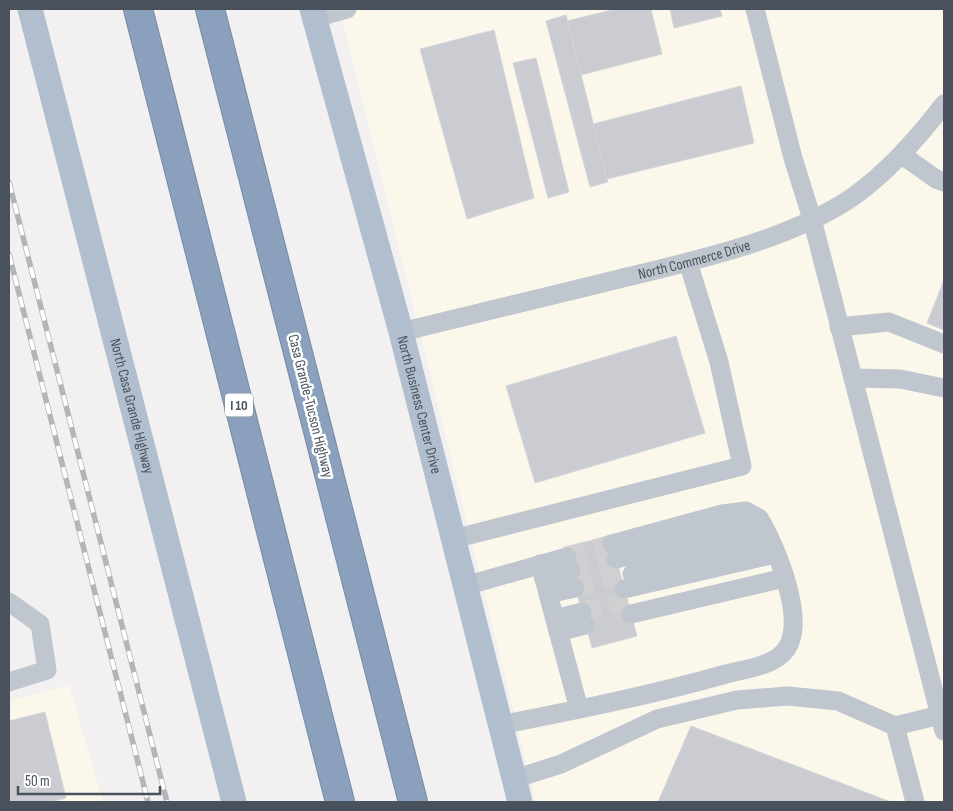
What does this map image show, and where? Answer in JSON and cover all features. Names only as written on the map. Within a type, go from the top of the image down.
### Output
[{"type":"highway","name":"I 10","points":[[138,9],[340,802]]},
{"type":"highway","name":"Casa Grande-Tucson Highway","points":[[210,9],[413,802]]},
{"type":"main road","name":"North Casa Grande Highway","points":[[30,9],[234,802]]},
{"type":"main road","name":"North Business Center Drive","points":[[313,13],[401,332],[517,791]]},
{"type":"street","points":[[313,13],[347,9]]},
{"type":"street","points":[[517,791],[561,764],[658,719],[737,700],[788,696],[838,701],[896,726],[942,723],[812,219],[793,158],[755,9]]},
{"type":"street","name":"North Commerce Drive","points":[[401,332],[688,262],[771,236],[812,219],[854,196],[902,155],[944,104]]},
{"type":"street","points":[[902,155],[936,179],[944,182]]},
{"type":"street","points":[[454,539],[742,466],[719,362],[688,262]]},
{"type":"street","points":[[839,326],[889,322],[944,344]]},
{"type":"street","points":[[852,378],[900,379],[944,388]]},
{"type":"street","points":[[622,581],[774,552]]},
{"type":"street","points":[[622,581],[774,552]]},
{"type":"street","points":[[622,581],[774,552]]},
{"type":"street","points":[[500,725],[690,684],[769,662],[783,653],[794,628],[790,597],[774,552]]},
{"type":"street","points":[[465,586],[549,599],[576,592]]},
{"type":"street","points":[[549,599],[576,592]]},
{"type":"street","points":[[549,599],[576,592]]},
{"type":"street","points":[[549,599],[579,709]]},
{"type":"street","points":[[9,602],[40,624],[47,670],[9,682]]},
{"type":"street","points":[[896,726],[916,802]]},
{"type":"shaded area","points":[[340,9],[944,9],[944,802],[536,802]]},
{"type":"shaded area","points":[[69,685],[103,802],[9,802],[9,701]]},
{"type":"building","points":[[616,9],[651,9],[662,54],[581,75],[567,21]]},
{"type":"building","points":[[670,9],[720,9],[722,16],[674,28]]},
{"type":"building","points":[[566,15],[608,182],[590,187],[546,21]]},
{"type":"building","points":[[494,30],[534,198],[467,219],[420,49]]},
{"type":"building","points":[[536,58],[569,192],[548,198],[513,63]]},
{"type":"building","points":[[741,86],[754,143],[607,179],[593,124]]},
{"type":"building","points":[[944,280],[944,330],[927,323]]},
{"type":"building","points":[[676,336],[705,433],[535,483],[506,386]]},
{"type":"building","points":[[610,536],[637,636],[592,648],[564,547]]},
{"type":"building","points":[[45,712],[66,798],[50,802],[9,802],[9,721]]},
{"type":"building","points":[[691,726],[891,802],[658,802]]},
{"type":"tunnel","points":[[567,557],[612,544]]},
{"type":"tunnel","points":[[571,570],[616,559]]},
{"type":"tunnel","points":[[575,588],[621,576]]},
{"type":"tunnel","points":[[582,612],[628,601]]},
{"type":"railway","points":[[9,182],[167,802]]},
{"type":"railway","points":[[9,254],[148,802]]}]
